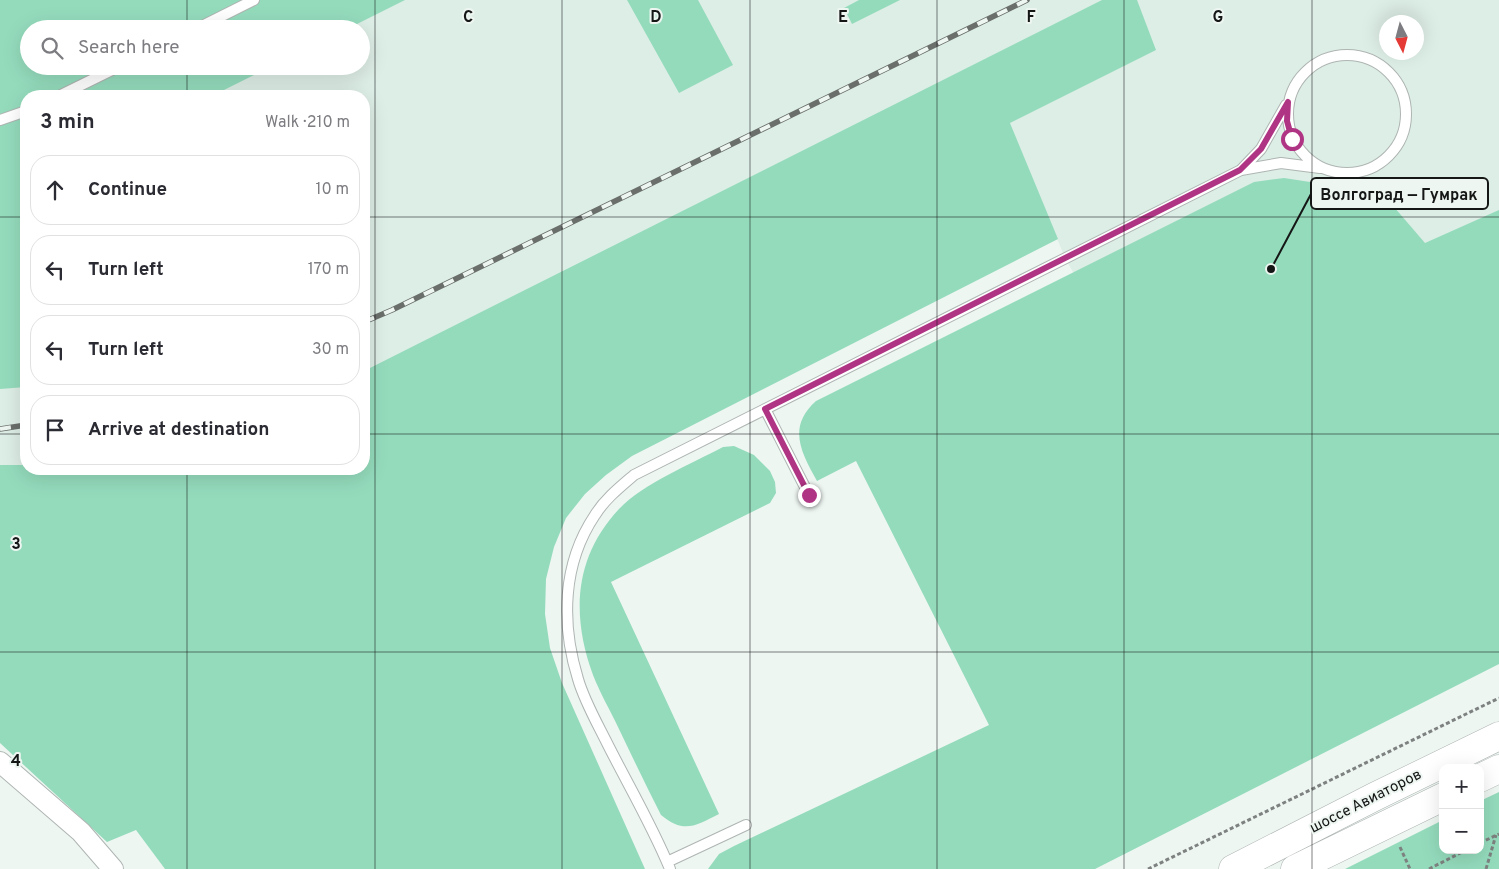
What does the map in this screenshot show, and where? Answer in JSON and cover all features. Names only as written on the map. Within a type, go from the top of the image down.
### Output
[{"type":"main road","name":"шоссе Авиаторов","points":[[1233,869],[1499,736]]},
{"type":"main road","points":[[1484,776],[1499,769]]},
{"type":"main road","name":"шоссе Авиаторов","points":[[1295,869],[1439,799]]},
{"type":"street","points":[[0,762],[81,832],[113,869]]},
{"type":"lane","points":[[214,20],[254,0]]},
{"type":"lane","points":[[746,825],[669,865],[592,714],[578,680],[569,644],[567,607],[569,573],[579,542],[595,514],[634,475],[1240,170],[1281,163],[1348,173],[1362,172],[1381,163],[1396,149],[1405,130],[1407,110],[1402,90],[1392,74],[1377,62],[1359,55],[1340,54],[1322,59],[1306,70],[1294,84],[1288,102],[1261,149],[1240,170]]},
{"type":"lane","points":[[72,90],[102,75]]},
{"type":"lane","points":[[1288,102],[1287,121],[1292,139],[1304,156],[1321,168]]},
{"type":"lane","points":[[0,120],[20,113]]},
{"type":"lane","points":[[765,409],[809,495]]},
{"type":"path","points":[[1148,869],[1499,698]]},
{"type":"path","points":[[1484,841],[1497,834]]},
{"type":"path","points":[[1486,869],[1497,834]]},
{"type":"path","points":[[1429,869],[1458,854]]},
{"type":"shaded area","points":[[0,0],[1499,0],[1499,255],[1078,281],[1065,258],[1010,123],[370,390],[370,90],[20,90],[20,472],[0,483]]},
{"type":"green space","points":[[0,0],[405,0],[365,20],[20,20],[20,75],[254,75],[224,90],[20,90],[20,387],[0,389]]},
{"type":"green space","points":[[627,0],[698,0],[733,65],[679,93]]},
{"type":"green space","points":[[859,0],[900,0],[852,24],[844,8]]},
{"type":"green space","points":[[1102,0],[1137,0],[1156,50],[1010,123],[1058,239],[632,456],[606,475],[585,494],[566,518],[554,547],[546,579],[545,614],[550,648],[562,683],[645,869],[165,869],[136,830],[107,842],[0,743],[0,465],[20,465],[20,475],[370,475],[370,368]]},
{"type":"green space","points":[[1284,178],[1382,193],[1425,243],[1499,210],[1499,664],[1095,869],[708,869],[719,854],[734,846],[989,725],[856,461],[817,481],[806,460],[800,440],[799,430],[807,411],[816,401],[1254,182]]},
{"type":"green space","points":[[734,446],[754,455],[770,471],[775,482],[776,493],[770,503],[611,582],[719,814],[696,825],[676,825],[661,815],[593,675],[581,630],[581,588],[585,567],[593,547],[604,527],[619,509],[654,482],[723,447]]},
{"type":"green space","points":[[1499,792],[1499,869],[1345,869],[1439,822],[1439,854],[1484,854],[1484,799]]},
{"type":"railway","points":[[370,319],[1027,0]]},
{"type":"railway","points":[[0,429],[20,426]]},
{"type":"place","name":"Волгоград — Гумрак","points":[[1271,269]]},
{"type":"route","points":[[809,495],[765,409],[1240,170],[1261,149],[1288,102],[1287,121],[1292,139]]}]
